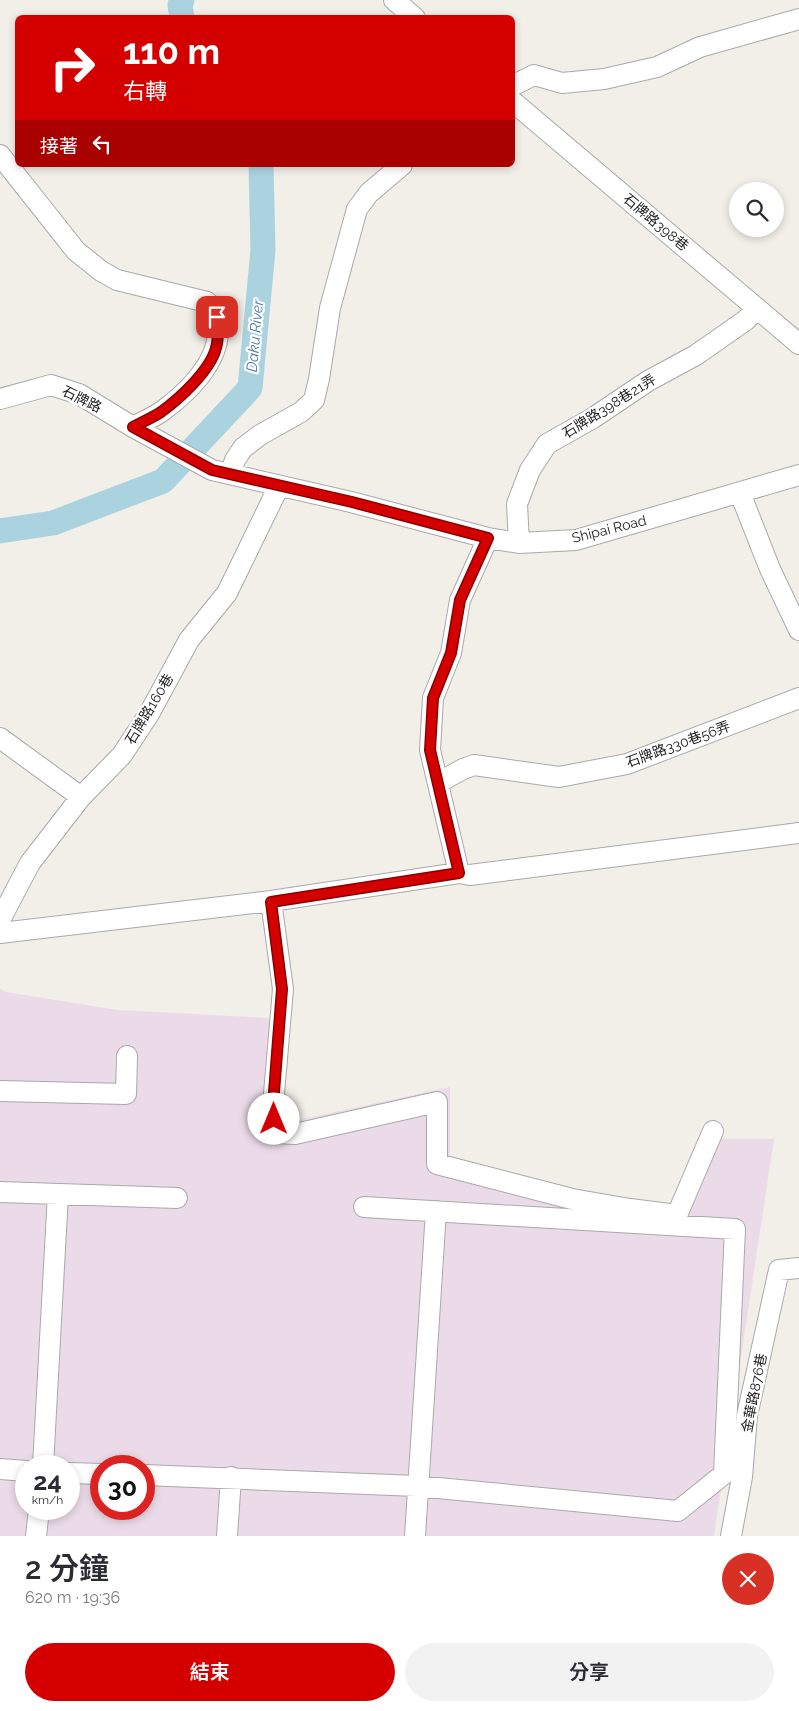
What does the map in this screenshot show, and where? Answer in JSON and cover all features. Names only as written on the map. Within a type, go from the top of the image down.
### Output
[{"type":"street","points":[[394,0],[412,15]]},
{"type":"street","points":[[515,84],[534,75],[562,83],[604,79],[657,68],[700,47],[799,19]]},
{"type":"street","name":"石牌路398巷","points":[[515,104],[799,344]]},
{"type":"street","points":[[0,155],[76,251],[101,271],[117,280],[207,302],[214,308],[217,317],[218,333],[216,348],[210,364],[180,396],[159,413],[133,427]]},
{"type":"street","points":[[221,472],[235,460],[243,448],[260,435],[301,412],[314,400],[330,308],[357,209],[369,193],[400,167]]},
{"type":"street","name":"石牌路398巷21弄","points":[[519,543],[517,504],[530,470],[547,444],[593,418],[648,381],[696,355],[746,320],[757,308]]},
{"type":"street","name":"石牌路","points":[[0,399],[51,384],[79,394],[133,427],[221,472]]},
{"type":"street","name":"Shipai Road","points":[[221,472],[352,502],[488,538],[519,543],[576,540],[799,475]]},
{"type":"street","name":"石牌路160巷","points":[[0,920],[30,863],[81,797],[122,755],[149,714],[189,640],[227,594],[279,486]]},
{"type":"street","points":[[740,493],[770,569],[799,630]]},
{"type":"street","points":[[459,873],[430,750],[433,698],[451,653],[460,600],[488,538]]},
{"type":"street","name":"石牌路330巷56弄","points":[[438,783],[474,765],[559,777],[627,764],[799,698]]},
{"type":"street","points":[[0,738],[81,797]]},
{"type":"street","points":[[0,933],[271,902],[459,873],[470,875],[799,833]]},
{"type":"street","points":[[271,902],[282,989],[273,1105],[275,1133],[296,1134],[437,1102],[437,1164],[572,1199],[630,1210],[677,1215],[714,1131]]},
{"type":"street","points":[[0,1091],[126,1094],[127,1056]]},
{"type":"street","points":[[0,1192],[177,1198]]},
{"type":"street","points":[[44,1455],[58,1194]]},
{"type":"street","points":[[155,1475],[418,1486],[678,1511],[724,1474],[735,1229],[364,1207]]},
{"type":"street","points":[[415,1536],[436,1211]]},
{"type":"street","name":"金華路876巷","points":[[731,1536],[742,1477],[747,1416],[779,1270],[799,1268]]},
{"type":"street","points":[[0,1470],[15,1471]]},
{"type":"street","points":[[227,1536],[230,1477]]},
{"type":"street","points":[[36,1536],[38,1520]]},
{"type":"shaded area","points":[[0,989],[6,992],[118,1010],[288,1019],[284,1123],[450,1087],[450,1159],[596,1197],[678,1204],[714,1139],[774,1139],[714,1536],[0,1536]]},
{"type":"waterway","name":"Daku River","points":[[182,0],[180,5],[182,15]]},
{"type":"waterway","name":"Daku River","points":[[0,531],[53,523],[163,481],[250,388],[263,250],[261,167]]},
{"type":"route","points":[[217,317],[218,333],[216,348],[210,364],[180,396],[159,413],[133,427],[212,470],[352,502],[488,538],[460,600],[451,653],[433,698],[430,750],[459,873],[271,902],[282,989],[273,1105],[274,1119]]}]
